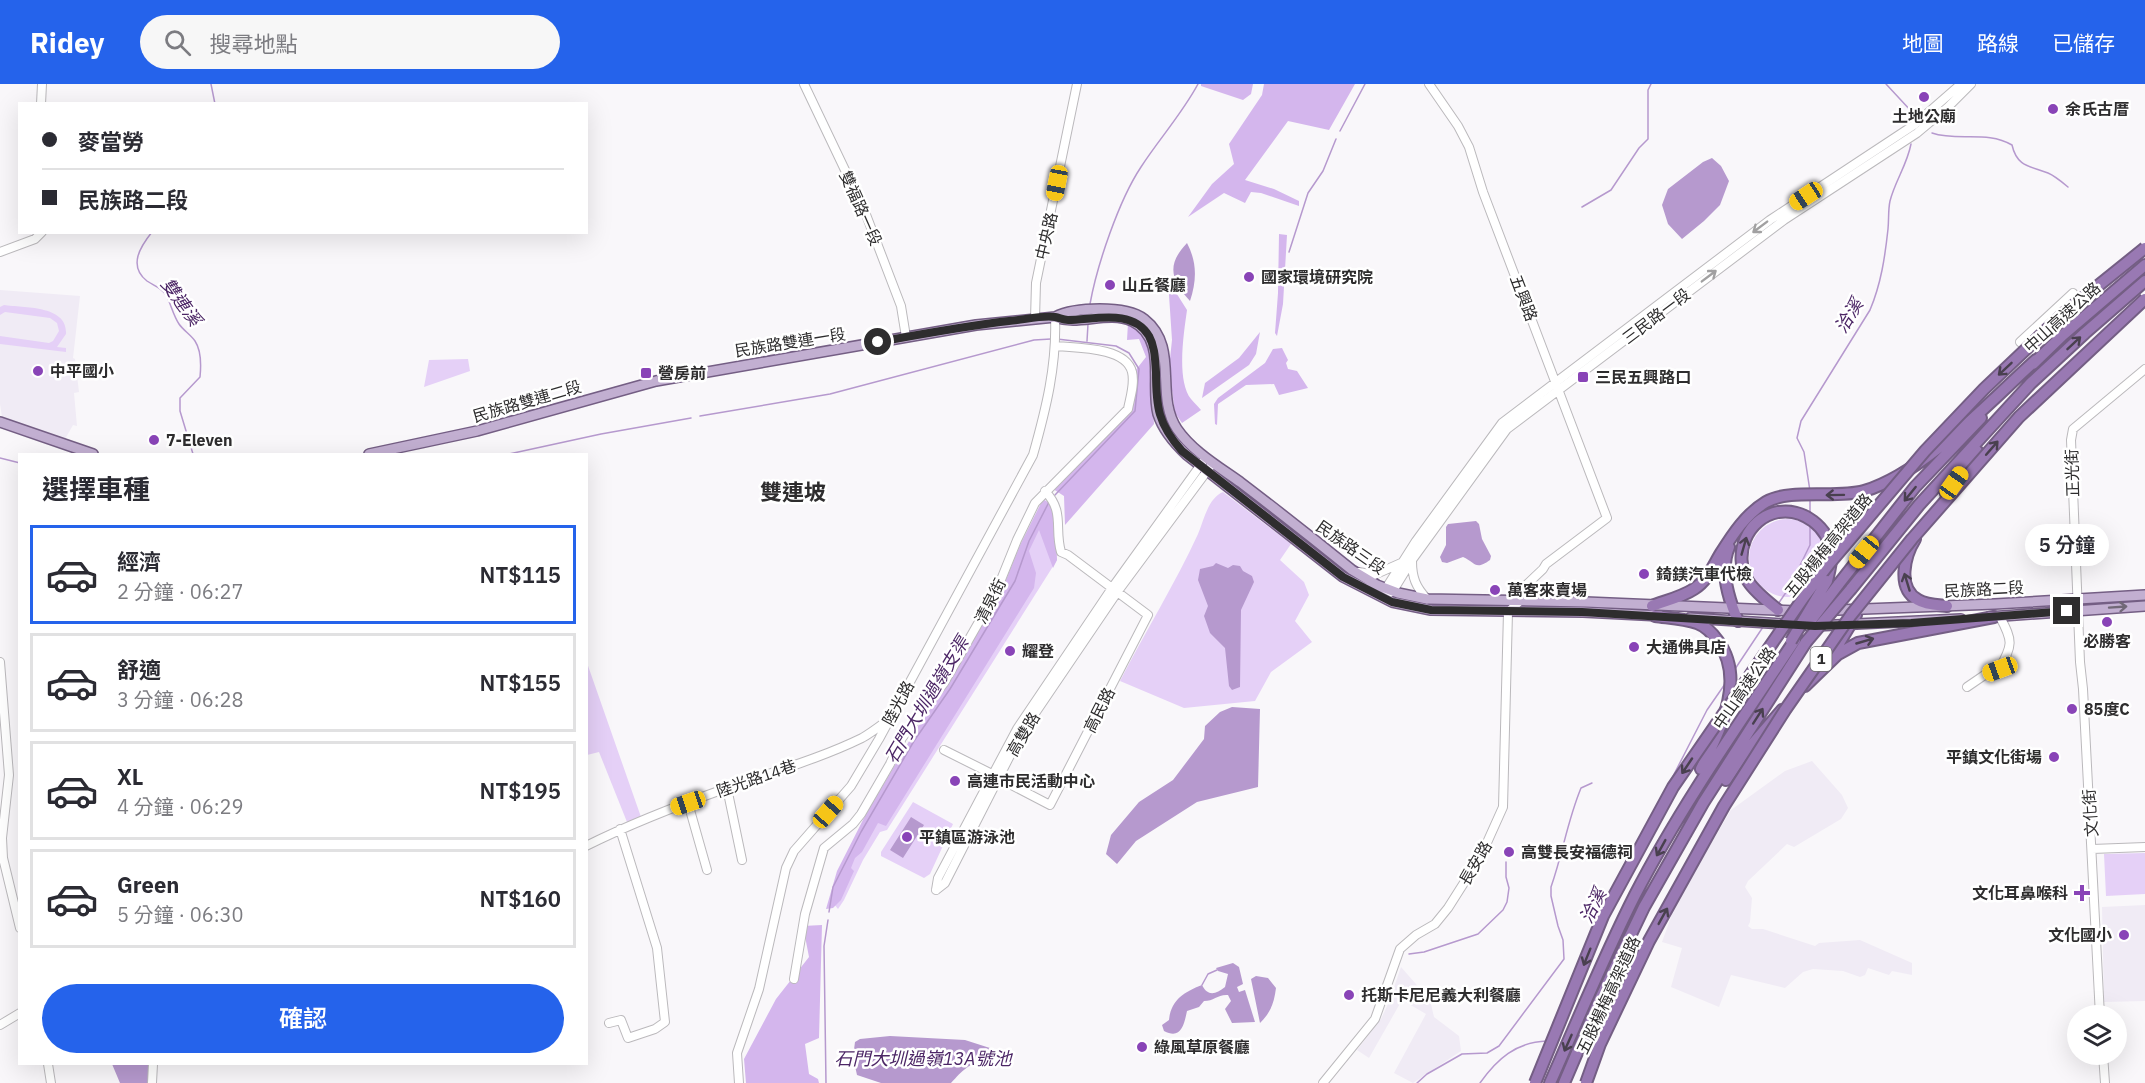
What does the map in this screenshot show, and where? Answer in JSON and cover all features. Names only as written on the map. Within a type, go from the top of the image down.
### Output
[{"type":"highway","name":"五股楊梅高架道路","points":[[1535,1083],[1603,916],[1673,787],[1804,597],[1829,564],[1925,451],[1984,389],[2062,314],[2145,248]]},
{"type":"highway","name":"中山高速公路","points":[[1564,1083],[1600,999],[1644,907],[1832,583],[1916,487],[2036,360],[2145,265]]},
{"type":"highway","name":"中山高速公路","points":[[1550,1083],[1635,896],[1717,754],[1779,665],[1798,641],[1851,588],[1919,505],[2031,382],[2145,281]]},
{"type":"highway","name":"五股楊梅高架道路","points":[[1586,1083],[1600,1044],[1649,941],[1724,806],[1785,710],[1851,615],[1912,539],[2019,417],[2145,299]]},
{"type":"highway","points":[[1654,611],[1694,589],[1708,577],[1738,528],[1751,512],[1768,500],[1791,496],[1845,495],[1889,482],[1934,452],[2036,360]]},
{"type":"highway","points":[[1823,668],[1858,611],[1978,449],[2031,382]]},
{"type":"highway","points":[[1778,610],[1749,583],[1742,569],[1741,554],[1744,539],[1752,527],[1764,517],[1778,512],[1793,512],[1807,517],[1819,526],[1827,538],[1831,552],[1832,583]]},
{"type":"highway","points":[[1738,528],[1726,554],[1725,568],[1732,609],[1738,621]]},
{"type":"highway","points":[[1918,533],[1906,561],[1904,573],[1907,586],[1919,602],[1947,606]]},
{"type":"highway","points":[[1654,611],[1699,624],[1712,633],[1725,652],[1731,679],[1730,696],[1720,728],[1672,829]]},
{"type":"highway","points":[[1686,836],[1771,721],[1838,654],[1858,642],[1997,617]]},
{"type":"main road","name":"民族路三段","points":[[1035,319],[1089,311],[1128,311],[1142,317],[1152,327],[1162,343],[1169,413],[1184,437],[1207,464],[1343,577],[1381,598],[1431,610],[1582,612],[1732,609],[1825,612]]},
{"type":"main road","name":"民族路三段","points":[[1055,317],[1065,321],[1102,318],[1124,319],[1136,323],[1145,331],[1153,346],[1156,398],[1161,420],[1176,444],[1352,570],[1389,589],[1427,599],[1586,602],[1738,621],[1815,626]]},
{"type":"main road","name":"民族路雙連一段","points":[[693,374],[976,325],[1035,319]]},
{"type":"main road","name":"民族路雙連二段","points":[[374,453],[477,431],[656,381],[693,374]]},
{"type":"main road","points":[[0,422],[90,453]]},
{"type":"main road","points":[[0,427],[70,453]]},
{"type":"main road","name":"民族路二段","points":[[1825,612],[2145,595]]},
{"type":"main road","name":"民族路二段","points":[[1815,626],[1997,617],[2145,606]]},
{"type":"street","points":[[41,102],[42,84]]},
{"type":"street","name":"雙福路一段","points":[[804,84],[865,213],[901,306],[906,337]]},
{"type":"street","name":"中央路","points":[[1035,319],[1037,274],[1077,84]]},
{"type":"street","name":"五興路","points":[[1429,84],[1458,126],[1469,147],[1483,192],[1607,518],[1546,564],[1523,588],[1520,602]]},
{"type":"street","name":"三民路一段","points":[[1916,129],[1961,84]]},
{"type":"street","name":"三民路一段","points":[[1381,598],[1412,560],[1508,429],[1558,386],[1770,219],[1916,129],[1948,107],[1971,84]]},
{"type":"street","points":[[0,252],[35,239],[40,234]]},
{"type":"street","points":[[2020,342],[2073,293]]},
{"type":"street","name":"陸光路","points":[[739,1083],[737,1053],[759,989],[786,868],[794,851],[851,786],[890,719],[1033,455],[1047,407],[1056,346],[1055,317]]},
{"type":"street","name":"清泉街","points":[[794,979],[805,914],[824,848],[853,824],[861,814],[902,738],[944,683],[996,592],[1035,503],[1128,410],[1132,372],[1127,362],[1118,355],[1102,351],[1056,346]]},
{"type":"street","name":"正光街","points":[[2078,610],[2071,440],[2073,429],[2145,369]]},
{"type":"street","name":"三民路一段","points":[[1389,589],[1402,563],[1502,423],[1558,386]]},
{"type":"street","name":"高雙路","points":[[995,776],[938,878],[936,890],[945,883],[1017,729],[1115,589],[1207,464]]},
{"type":"street","points":[[1046,491],[1054,500],[1059,516],[1061,552],[1115,589]]},
{"type":"street","points":[[1412,560],[1412,573],[1416,586],[1427,599]]},
{"type":"street","points":[[1352,570],[1374,575],[1402,563]]},
{"type":"street","name":"高民路","points":[[995,776],[1050,805],[1148,615],[1115,589]]},
{"type":"street","points":[[1508,612],[1520,602]]},
{"type":"street","name":"文化街","points":[[2078,610],[2099,1005]]},
{"type":"street","name":"長安路","points":[[1323,1083],[1375,1019],[1400,949],[1416,935],[1435,924],[1448,908],[1481,856],[1503,807],[1508,612]]},
{"type":"street","points":[[1966,687],[1986,674],[2000,669],[2009,651],[2011,641],[1997,617]]},
{"type":"street","points":[[0,662],[9,775],[3,858],[18,920]]},
{"type":"street","name":"陸光路14巷","points":[[588,845],[620,829],[844,746],[863,737],[890,719]]},
{"type":"street","points":[[944,750],[995,776]]},
{"type":"street","points":[[727,788],[742,860]]},
{"type":"street","points":[[688,803],[707,870]]},
{"type":"street","points":[[609,1023],[621,1020],[628,1038],[655,1029],[665,1022],[657,948],[620,829]]},
{"type":"street","points":[[2092,849],[2145,847]]},
{"type":"street","points":[[0,1025],[18,1014]]},
{"type":"street","points":[[48,1065],[51,1083]]},
{"type":"street","points":[[152,1083],[153,1065]]},
{"type":"street","points":[[2103,1065],[2104,1083]]},
{"type":"shaded area","points":[[1201,84],[1253,84],[1251,94],[1243,100],[1201,86]]},
{"type":"shaded area","points":[[1264,84],[1355,84],[1329,130],[1288,121],[1245,180],[1274,189],[1299,201],[1299,206],[1261,193],[1251,192],[1245,203],[1224,193],[1188,217],[1212,184],[1234,164],[1229,144],[1262,95]]},
{"type":"shaded area","points":[[1279,234],[1287,235],[1283,304],[1277,336],[1275,333]]},
{"type":"shaded area","points":[[1168,280],[1187,310],[1182,368],[1186,391],[1201,410],[1182,423],[1175,413],[1169,368],[1172,340]]},
{"type":"shaded area","name":"中平國小","points":[[0,290],[80,296],[73,358],[79,392],[74,393],[77,426],[73,425],[65,439],[2,417]]},
{"type":"shaded area","points":[[4,305],[43,310],[60,318],[65,325],[66,334],[57,347],[66,348],[66,352],[0,344],[0,336],[49,343],[59,331],[57,323],[50,318],[5,312],[0,315],[0,307]]},
{"type":"shaded area","points":[[1128,323],[1141,331],[1148,345],[1154,424],[1065,525],[1064,496],[1053,489],[1132,409],[1135,371],[1146,357],[1139,339],[1127,340]]},
{"type":"shaded area","points":[[1260,332],[1256,354],[1249,365],[1202,398],[1205,383],[1239,358]]},
{"type":"shaded area","points":[[1282,348],[1288,360],[1286,363],[1288,369],[1297,371],[1308,388],[1279,395],[1274,384],[1246,385],[1218,404],[1217,425],[1215,424],[1214,404],[1218,398],[1265,363],[1273,349]]},
{"type":"shaded area","points":[[468,359],[470,371],[424,387],[429,360]]},
{"type":"shaded area","points":[[1223,492],[1291,544],[1280,560],[1304,582],[1309,595],[1295,621],[1312,642],[1271,672],[1255,701],[1184,708],[1120,681],[1189,553],[1210,504]]},
{"type":"shaded area","points":[[1043,499],[1054,506],[1057,560],[1053,568],[1039,530],[1029,551],[1036,573],[1034,588],[886,826],[878,823],[862,852],[855,858],[851,868],[854,871],[841,900],[833,908],[826,909],[837,871],[866,814],[1001,592],[1020,545]]},
{"type":"shaded area","points":[[1045,513],[1056,522],[1057,560],[887,830],[880,832],[838,909],[834,904],[837,887]]},
{"type":"shaded area","points":[[1788,519],[1803,522],[1816,530],[1824,543],[1827,558],[1824,573],[1816,586],[1803,594],[1788,597],[1773,594],[1760,586],[1752,573],[1749,558],[1752,543],[1760,530],[1773,522]]},
{"type":"shaded area","points":[[588,666],[641,817],[627,822],[599,752],[588,755]]},
{"type":"shaded area","points":[[1812,761],[1842,795],[1848,808],[1841,819],[1794,847],[1787,844],[1748,881],[1745,887],[1752,898],[1748,926],[1815,946],[1819,943],[1860,940],[1912,963],[1912,975],[1892,971],[1889,975],[1868,968],[1865,975],[1860,977],[1843,971],[1813,969],[1803,972],[1785,988],[1731,975],[1719,1007],[1671,987],[1682,948],[1662,942],[1676,903],[1731,810],[1785,771]]},
{"type":"shaded area","points":[[913,802],[953,824],[930,874],[924,878],[881,856],[881,852]]},
{"type":"shaded area","points":[[2145,853],[2145,894],[2106,896],[2104,854]]},
{"type":"shaded area","name":"文化國小","points":[[2145,905],[2145,1001],[2104,1002],[2102,907]]},
{"type":"shaded area","points":[[822,925],[819,1038],[805,1044],[809,1074],[818,1079],[819,1083],[746,1083],[744,1059],[776,999],[809,957],[803,926]]},
{"type":"shaded area","points":[[1401,967],[1430,1000],[1434,1017],[1459,1036],[1461,1051],[1413,1083],[1394,1073],[1426,1014],[1402,1000],[1369,1058],[1357,1050],[1381,1019]]},
{"type":"water","points":[[1712,158],[1721,166],[1729,181],[1720,205],[1682,239],[1668,224],[1662,205],[1668,189],[1703,162]]},
{"type":"water","points":[[1187,243],[1193,257],[1195,271],[1190,301],[1175,279],[1174,272],[1176,258]]},
{"type":"water","points":[[1476,521],[1491,556],[1490,560],[1481,565],[1463,557],[1447,563],[1442,562],[1440,557],[1446,545],[1448,524]]},
{"type":"water","points":[[1216,563],[1228,568],[1233,565],[1240,566],[1243,571],[1252,576],[1254,582],[1241,610],[1240,687],[1232,690],[1229,686],[1225,648],[1210,633],[1204,616],[1208,606],[1198,580],[1200,569]]},
{"type":"water","points":[[1232,707],[1260,709],[1258,787],[1197,802],[1136,841],[1117,864],[1106,854],[1111,835],[1139,802],[1173,780],[1204,739],[1205,726],[1220,712]]},
{"type":"water","name":"平鎮區游泳池","points":[[911,817],[924,825],[903,858],[890,850]]},
{"type":"water","points":[[1233,963],[1239,967],[1243,984],[1237,987],[1239,992],[1245,990],[1255,1022],[1232,1023],[1225,1009],[1231,1001],[1228,995],[1225,995],[1204,1001],[1199,1007],[1187,1011],[1183,1026],[1178,1032],[1174,1034],[1164,1031],[1162,1025],[1169,1020],[1172,1007],[1180,998],[1202,985],[1210,993],[1222,989],[1225,987],[1228,974],[1216,968]]},
{"type":"water","points":[[1256,976],[1268,978],[1276,988],[1271,1007],[1260,1023],[1251,979]]},
{"type":"water","name":"石門大圳過嶺13A號池","points":[[890,1036],[965,1040],[993,1049],[989,1062],[972,1065],[963,1070],[951,1083],[881,1083],[857,1075],[853,1057],[855,1042],[860,1039]]},
{"type":"water","points":[[112,1065],[150,1065],[149,1083],[120,1083]]},
{"type":"waterway","name":"雙連溪","points":[[211,84],[215,102]]},
{"type":"waterway","points":[[1090,304],[1103,252],[1125,197],[1141,167],[1198,84]]},
{"type":"waterway","points":[[1340,131],[1365,84]]},
{"type":"waterway","name":"洽溪","points":[[1582,207],[1611,190],[1639,148],[1648,139],[1648,90],[1651,84]]},
{"type":"waterway","name":"洽溪","points":[[1886,84],[1912,112],[1912,121]]},
{"type":"waterway","points":[[1932,133],[1952,137],[1993,138],[2002,141],[2012,145],[2017,158],[2025,165],[2051,174],[2068,187]]},
{"type":"waterway","points":[[1289,252],[1308,193],[1323,171],[1336,139]]},
{"type":"waterway","name":"洽溪","points":[[1810,491],[1804,452],[1797,438],[1801,421],[1870,310],[1884,260],[1890,201],[1911,144]]},
{"type":"waterway","name":"雙連溪","points":[[150,234],[140,250],[138,269],[147,281],[160,288],[166,295],[177,321],[195,341],[199,354],[200,377],[180,398],[180,411],[193,453]]},
{"type":"waterway","points":[[1087,341],[1088,324]]},
{"type":"waterway","name":"石門大圳過嶺支渠","points":[[700,416],[830,394],[1034,340],[1051,339]]},
{"type":"waterway","name":"石門大圳過嶺支渠","points":[[1055,495],[1135,411],[1139,369],[1129,353],[1116,346],[1057,339]]},
{"type":"waterway","name":"石門大圳過嶺支渠","points":[[514,453],[691,418]]},
{"type":"waterway","name":"石門大圳過嶺支渠","points":[[0,458],[18,462]]},
{"type":"waterway","name":"洽溪","points":[[1810,499],[1810,514]]},
{"type":"waterway","name":"石門大圳過嶺支渠","points":[[829,912],[833,887],[861,832],[914,741],[950,689],[1015,581],[1029,541],[1049,502]]},
{"type":"waterway","name":"洽溪","points":[[1778,604],[1789,588],[1810,545],[1810,524]]},
{"type":"waterway","name":"洽溪","points":[[1735,669],[1763,627]]},
{"type":"waterway","name":"洽溪","points":[[1669,784],[1707,710],[1725,684]]},
{"type":"waterway","name":"洽溪","points":[[1417,1083],[1427,1074],[1462,1054],[1487,1053],[1499,1046],[1564,959],[1563,940],[1551,896],[1551,887],[1581,788],[1592,783]]},
{"type":"waterway","points":[[1409,954],[1424,952],[1478,934],[1503,910],[1507,902],[1509,888],[1506,862]]},
{"type":"waterway","name":"石門大圳過嶺支渠","points":[[826,1083],[824,946],[828,920]]},
{"type":"waterway","points":[[1202,985],[1208,974],[1217,970]]},
{"type":"waterway","name":"洽溪","points":[[1553,1028],[1565,996]]},
{"type":"waterway","name":"洽溪","points":[[1480,1083],[1493,1066],[1508,1053],[1526,1045],[1547,1041]]},
{"type":"place","name":"土地公廟","points":[[1924,97]]},
{"type":"place","name":"余氏古厝","points":[[2053,109]]},
{"type":"place","name":"國家環境研究院","points":[[1249,277]]},
{"type":"place","name":"山丘餐廳","points":[[1110,285]]},
{"type":"place","name":"中平國小","points":[[38,371]]},
{"type":"place","name":"營房前","points":[[646,373]]},
{"type":"place","name":"三民五興路口","points":[[1583,377]]},
{"type":"place","name":"7-Eleven","points":[[154,440]]},
{"type":"place","name":"錡鎂汽車代檢","points":[[1644,574]]},
{"type":"place","name":"萬客來賣場","points":[[1495,590]]},
{"type":"place","name":"必勝客","points":[[2107,622]]},
{"type":"place","name":"大通佛具店","points":[[1634,647]]},
{"type":"place","name":"耀登","points":[[1010,651]]},
{"type":"place","name":"85度C","points":[[2072,709]]},
{"type":"place","name":"平鎮文化街場","points":[[2054,757]]},
{"type":"place","name":"高連市民活動中心","points":[[955,781]]},
{"type":"place","name":"平鎮區游泳池","points":[[907,837]]},
{"type":"place","name":"高雙長安福德祠","points":[[1509,852]]},
{"type":"place","name":"文化耳鼻喉科","points":[[2082,893]]},
{"type":"place","name":"文化國小","points":[[2124,935]]},
{"type":"place","name":"托斯卡尼尼義大利餐廳","points":[[1349,995]]},
{"type":"place","name":"綠風草原餐廳","points":[[1142,1047]]},
{"type":"district","name":"雙連坡","points":[[793,492]]},
{"type":"route","points":[[878,342],[976,325],[1055,317],[1065,321],[1114,318],[1136,323],[1148,335],[1153,346],[1158,412],[1165,429],[1182,451],[1343,577],[1381,598],[1408,606],[1431,610],[1582,612],[1815,626],[1911,623],[2067,611]]}]
